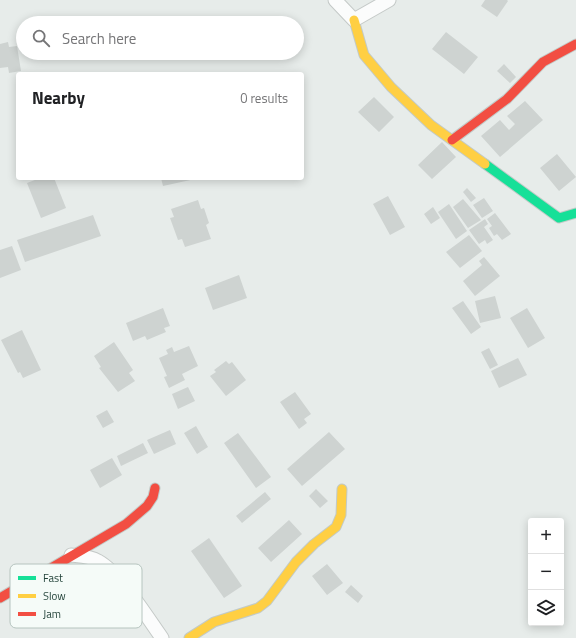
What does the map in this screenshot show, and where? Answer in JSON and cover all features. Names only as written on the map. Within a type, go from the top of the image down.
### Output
[{"type":"street","points":[[335,0],[354,20],[364,55],[392,87],[432,125],[560,218],[576,213]]},
{"type":"street","points":[[354,20],[389,0]]},
{"type":"street","points":[[452,140],[507,100],[543,62],[576,44]]},
{"type":"street","points":[[56,564],[126,524],[138,515],[153,497],[155,488]]},
{"type":"street","points":[[189,638],[214,622],[258,608],[267,601],[301,557],[314,544],[336,527],[341,516],[342,489]]},
{"type":"street","points":[[71,555],[98,560],[102,564]]},
{"type":"street","points":[[0,598],[10,592]]},
{"type":"street","points":[[142,611],[162,638]]},
{"type":"building","points":[[485,0],[508,1],[497,17],[481,6]]},
{"type":"building","points":[[446,32],[478,57],[464,74],[432,49]]},
{"type":"building","points":[[8,42],[9,47],[16,46],[16,60],[19,60],[21,71],[9,73],[8,67],[0,68],[0,44]]},
{"type":"building","points":[[504,64],[516,77],[510,83],[497,71]]},
{"type":"building","points":[[374,97],[394,117],[379,132],[358,112]]},
{"type":"building","points":[[525,101],[543,120],[500,157],[481,136],[500,120],[509,130],[515,124],[507,116]]},
{"type":"building","points":[[442,142],[456,157],[432,179],[418,165]]},
{"type":"building","points":[[557,154],[576,177],[559,191],[540,168]]},
{"type":"building","points":[[35,180],[55,180],[66,208],[41,218],[27,183]]},
{"type":"building","points":[[162,180],[190,180],[163,186]]},
{"type":"building","points":[[467,188],[476,198],[471,202],[463,192]]},
{"type":"building","points":[[388,196],[405,227],[390,235],[373,204]]},
{"type":"building","points":[[484,198],[493,211],[482,218],[473,205]]},
{"type":"building","points":[[463,199],[481,220],[468,228],[453,207]]},
{"type":"building","points":[[198,200],[201,209],[204,208],[209,223],[206,225],[211,239],[185,247],[182,239],[178,240],[170,218],[174,217],[171,209]]},
{"type":"building","points":[[449,204],[467,231],[456,239],[438,212]]},
{"type":"building","points":[[433,207],[440,218],[431,224],[424,214]]},
{"type":"building","points":[[495,213],[511,234],[502,240],[497,234],[494,236],[489,228],[492,226],[487,219]]},
{"type":"building","points":[[93,215],[101,236],[25,262],[17,240]]},
{"type":"building","points":[[485,219],[488,224],[484,227],[493,240],[487,244],[485,240],[479,244],[469,230]]},
{"type":"building","points":[[469,235],[482,251],[460,268],[446,252]]},
{"type":"building","points":[[12,246],[21,270],[0,278],[0,250]]},
{"type":"building","points":[[484,257],[500,276],[475,296],[463,281],[482,265],[479,261]]},
{"type":"building","points":[[239,275],[247,298],[213,310],[205,288]]},
{"type":"building","points":[[495,296],[501,318],[480,323],[475,301]]},
{"type":"building","points":[[463,301],[481,327],[471,334],[452,308]]},
{"type":"building","points":[[163,308],[170,326],[164,328],[166,332],[147,340],[145,336],[133,341],[126,323]]},
{"type":"building","points":[[527,308],[545,338],[528,348],[510,318]]},
{"type":"building","points":[[22,330],[41,370],[23,378],[20,372],[18,373],[1,340]]},
{"type":"building","points":[[114,342],[133,370],[129,373],[135,381],[118,392],[99,368],[101,367],[94,356]]},
{"type":"building","points":[[189,346],[198,366],[182,374],[185,380],[169,388],[164,377],[167,376],[159,358],[168,354],[166,350],[172,347],[174,352]]},
{"type":"building","points":[[489,348],[498,365],[490,369],[481,352]]},
{"type":"building","points":[[518,358],[527,375],[499,388],[491,371]]},
{"type":"building","points":[[226,361],[229,364],[232,362],[246,380],[226,396],[210,376],[216,372],[214,370]]},
{"type":"building","points":[[188,387],[195,401],[178,409],[172,394]]},
{"type":"building","points":[[295,392],[311,414],[304,419],[307,423],[299,429],[280,402]]},
{"type":"building","points":[[107,410],[114,422],[103,428],[96,416]]},
{"type":"building","points":[[196,426],[208,447],[197,454],[184,433]]},
{"type":"building","points":[[170,430],[176,444],[154,454],[147,440]]},
{"type":"building","points":[[329,432],[345,449],[302,486],[287,469]]},
{"type":"building","points":[[238,433],[271,477],[256,488],[224,443]]},
{"type":"building","points":[[143,443],[148,453],[121,466],[117,456]]},
{"type":"building","points":[[112,458],[122,475],[100,488],[90,470]]},
{"type":"building","points":[[316,489],[328,501],[320,508],[309,496]]},
{"type":"building","points":[[265,492],[271,499],[242,523],[236,516]]},
{"type":"building","points":[[289,520],[302,534],[271,562],[258,548]]},
{"type":"building","points":[[209,538],[242,586],[224,598],[191,551]]},
{"type":"building","points":[[327,564],[343,583],[327,595],[312,576]]},
{"type":"building","points":[[351,585],[363,596],[358,603],[345,592]]},
{"type":"traffic: fast","points":[[485,164],[559,218],[576,213]]},
{"type":"traffic: slow","points":[[354,20],[364,55],[391,87],[431,125],[485,164]]},
{"type":"traffic: slow","points":[[189,638],[214,622],[258,608],[267,601],[296,562],[314,544],[336,527],[341,515],[342,489]]},
{"type":"traffic: jam","points":[[452,140],[507,99],[543,62],[576,44]]},
{"type":"traffic: jam","points":[[58,564],[126,524],[147,506],[153,497],[155,488]]},
{"type":"traffic: jam","points":[[0,598],[10,592]]}]
